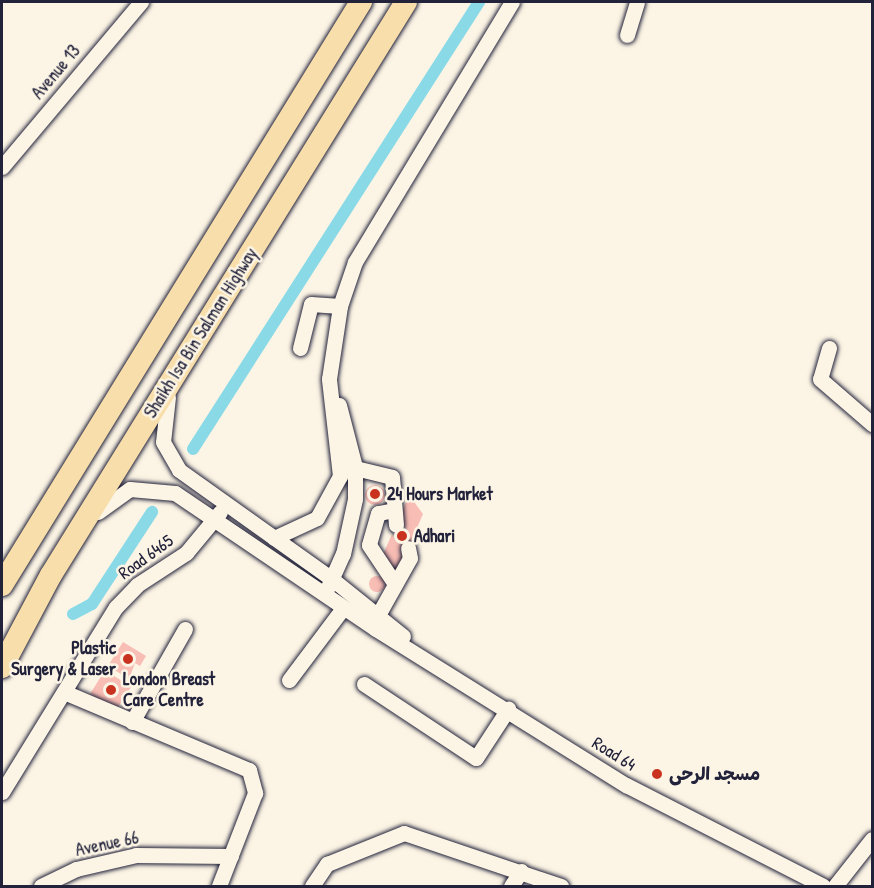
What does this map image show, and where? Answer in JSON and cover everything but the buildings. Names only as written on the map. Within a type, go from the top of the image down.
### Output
[{"type":"highway","points":[[2,585],[68,470],[361,2]]},
{"type":"highway","name":"Shaikh Isa Bin Salman Highway","points":[[2,667],[51,575],[406,2]]},
{"type":"highway","points":[[2,558],[68,470]]},
{"type":"street","name":"Avenue 13","points":[[2,167],[141,2]]},
{"type":"street","points":[[323,594],[332,579],[352,518],[348,466],[331,368],[340,306],[364,241],[512,2]]},
{"type":"street","points":[[627,35],[637,2]]},
{"type":"street","points":[[300,348],[311,304],[340,306]]},
{"type":"street","points":[[830,348],[820,379],[873,424]]},
{"type":"street","name":"Road 64","points":[[184,360],[163,410],[163,442],[178,470],[332,579],[426,656]]},
{"type":"street","points":[[348,466],[392,477],[395,517],[378,513],[369,545],[395,584]]},
{"type":"street","points":[[274,538],[317,518],[332,497],[348,466]]},
{"type":"street","name":"Road 64","points":[[51,575],[117,494],[160,488],[216,518],[343,608],[426,656],[665,808],[802,881],[822,886]]},
{"type":"street","name":"Road 6465","points":[[2,792],[126,595],[177,561],[226,504]]},
{"type":"street","points":[[378,615],[410,558],[408,548]]},
{"type":"street","points":[[289,680],[343,608]]},
{"type":"street","points":[[132,722],[185,629]]},
{"type":"street","points":[[364,684],[476,758],[508,709]]},
{"type":"street","points":[[64,692],[132,722],[241,764],[255,777],[255,793],[226,855],[219,886]]},
{"type":"street","points":[[312,886],[327,864],[404,833],[561,886]]},
{"type":"street","points":[[836,886],[873,839]]},
{"type":"street","name":"Avenue 66","points":[[41,886],[76,869],[136,855],[226,855]]},
{"type":"street","points":[[511,886],[521,871]]},
{"type":"waterway","points":[[193,449],[479,2]]},
{"type":"waterway","points":[[73,614],[92,604],[152,512]]},
{"type":"tunnel","points":[[396,525],[408,548]]},
{"type":"place","name":"24 Hours Market","points":[[375,494]]},
{"type":"place","name":"Adhari","points":[[402,536]]},
{"type":"place","name":"Plastic Surgery & Laser","points":[[128,659]]},
{"type":"place","name":"London Breast Care Centre","points":[[111,690]]},
{"type":"place","name":"مسجد الرحى","points":[[657,774]]}]
